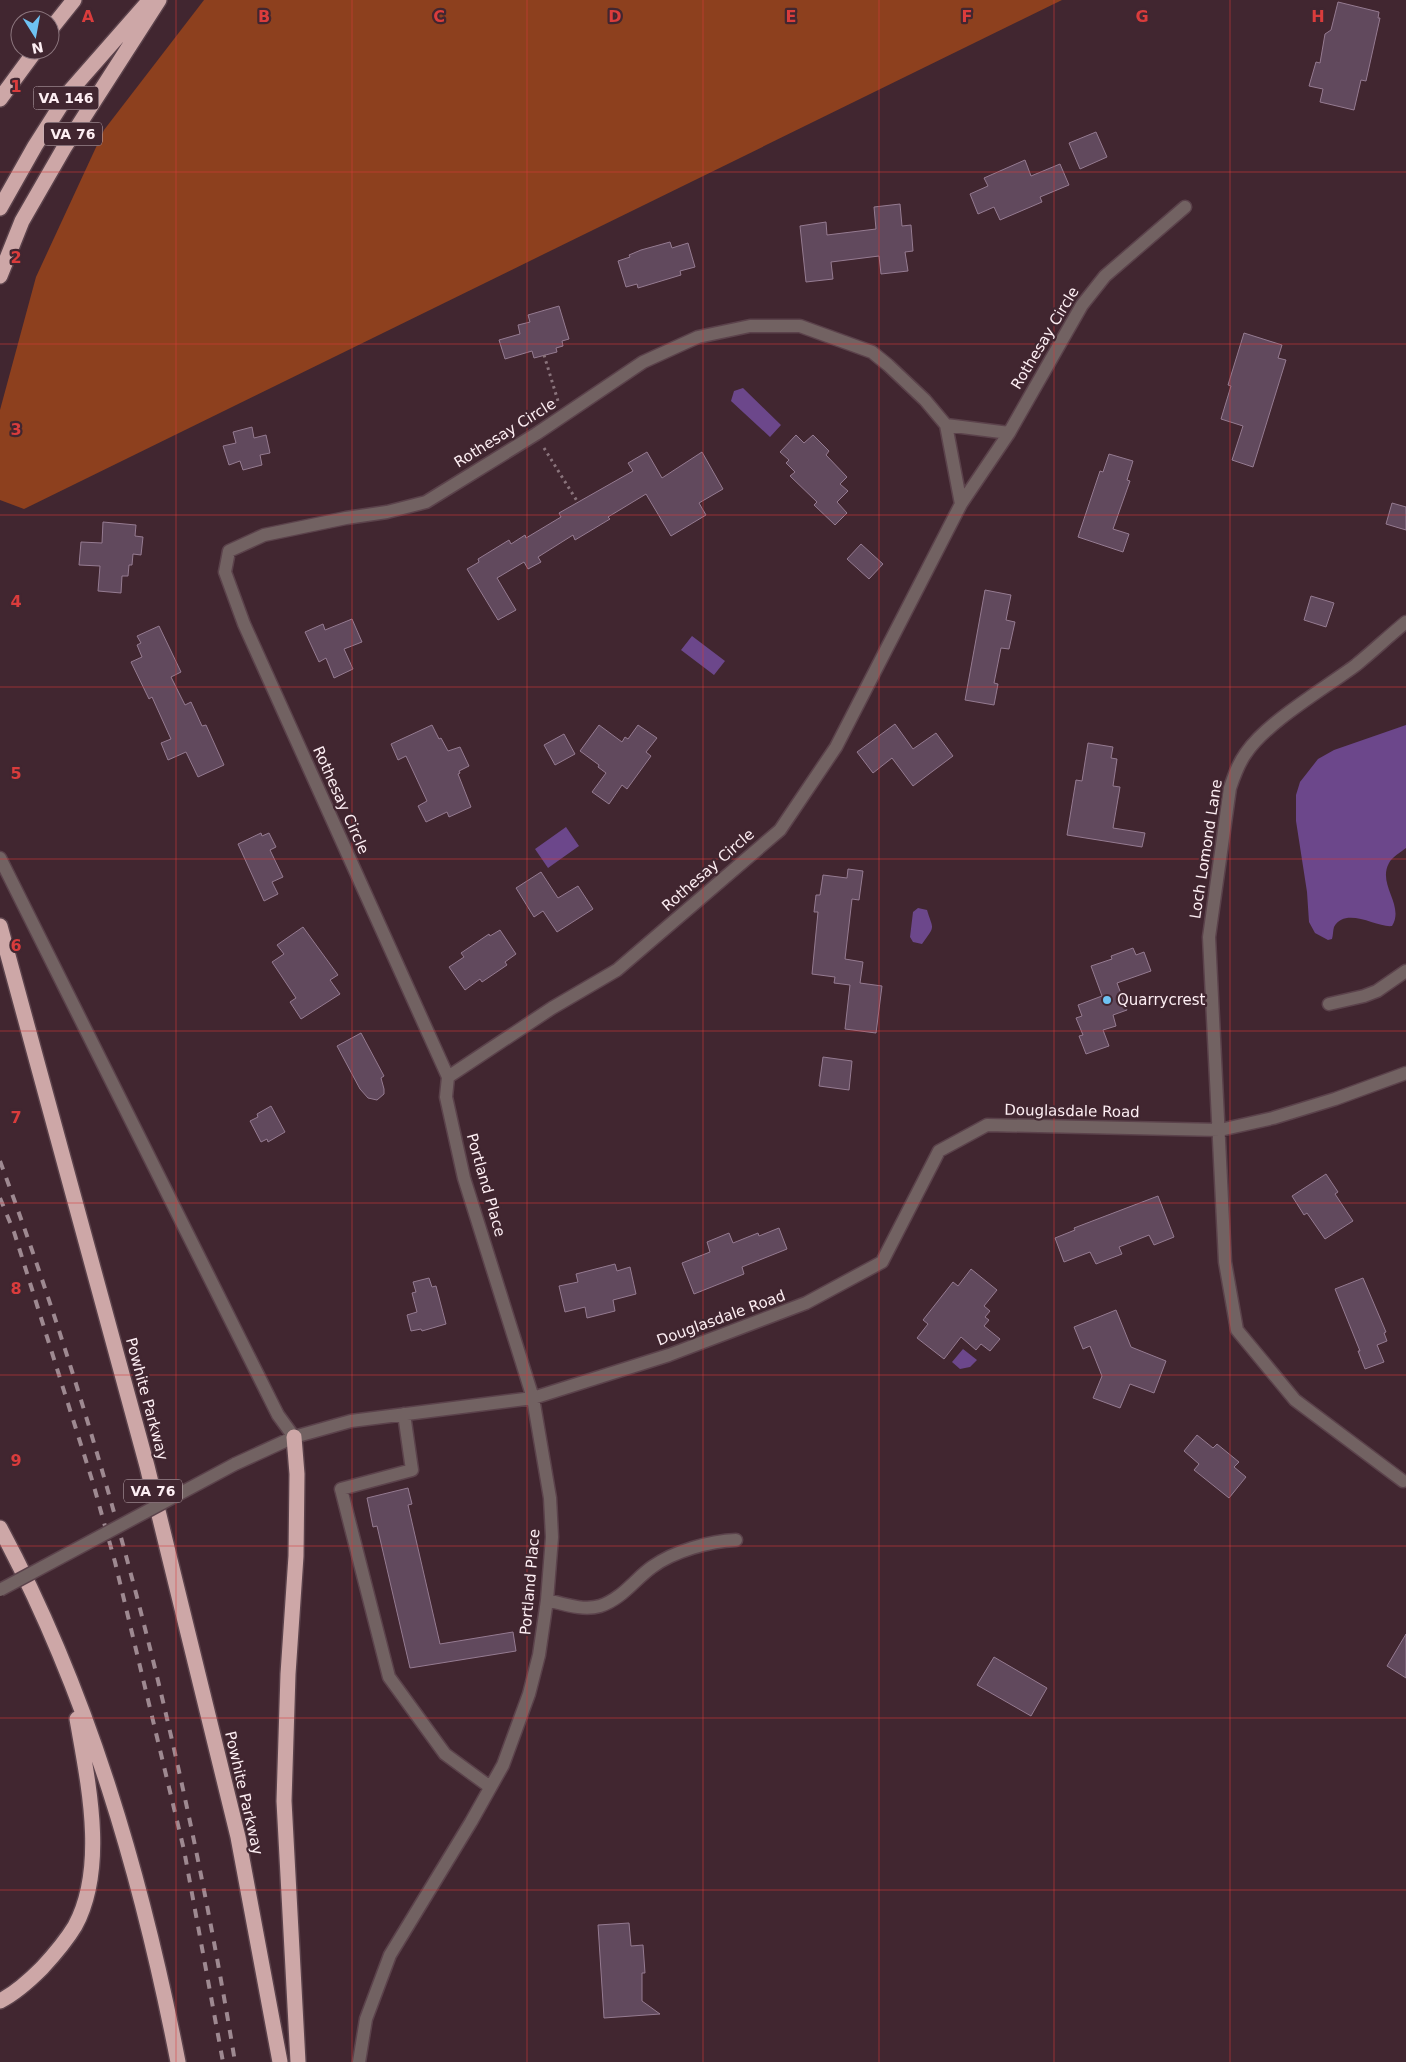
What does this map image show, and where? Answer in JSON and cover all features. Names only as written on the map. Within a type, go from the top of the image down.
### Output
[{"type":"highway","points":[[60,18],[74,0]]},
{"type":"highway","name":"VA 146","points":[[0,208],[35,146],[70,91],[150,0]]},
{"type":"highway","name":"VA 76","points":[[0,276],[22,220],[59,156],[159,0]]},
{"type":"highway","points":[[0,99],[29,60]]},
{"type":"highway","name":"Powhite Parkway","points":[[0,926],[147,1466],[238,1837],[280,2062]]},
{"type":"highway","points":[[294,1437],[297,1474],[296,1556],[288,1674],[284,1801],[298,2062]]},
{"type":"highway","points":[[0,1528],[28,1581],[69,1678],[104,1773],[134,1868],[163,1988],[178,2062]]},
{"type":"highway","points":[[0,2000],[30,1980],[52,1957],[75,1926],[86,1896],[92,1859],[92,1825],[86,1768],[69,1678]]},
{"type":"street","name":"Rothesay Circle","points":[[960,504],[946,425],[926,400],[872,352],[800,326],[750,326],[698,337],[643,362],[536,434],[426,502],[387,512],[346,518],[264,535],[229,552],[225,572],[244,624],[448,1077],[552,1008],[617,970],[780,830],[836,747],[960,504],[1009,433],[1082,305],[1105,276],[1185,207]]},
{"type":"street","points":[[946,425],[1009,433]]},
{"type":"street","name":"Loch Lomond Lane","points":[[1403,1481],[1295,1400],[1237,1330],[1225,1262],[1209,937],[1230,788],[1246,753],[1262,735],[1358,664],[1406,622]]},
{"type":"street","points":[[0,858],[278,1414],[294,1437]]},
{"type":"street","points":[[1329,1004],[1353,1000],[1371,994],[1406,971]]},
{"type":"street","name":"Douglasdale Road","points":[[0,1590],[235,1464],[294,1437],[351,1421],[534,1398],[669,1355],[806,1303],[882,1262],[940,1151],[987,1125],[1220,1130],[1273,1118],[1336,1099],[1406,1073]]},
{"type":"street","name":"Portland Place","points":[[359,2062],[366,2020],[390,1955],[503,1765],[529,1694],[539,1655],[547,1600],[552,1536],[550,1498],[534,1398],[464,1178],[446,1097],[448,1077]]},
{"type":"street","points":[[404,1414],[412,1470],[341,1489],[388,1677],[445,1754],[490,1787]]},
{"type":"street","points":[[547,1600],[588,1608],[601,1606],[617,1598],[652,1566],[671,1556],[724,1540],[736,1540]]},
{"type":"path","points":[[544,356],[563,416]]},
{"type":"path","points":[[536,434],[577,501]]},
{"type":"shaded area","points":[[204,0],[1062,0],[24,509],[0,500],[0,410],[36,277],[104,130]]},
{"type":"shaded area","points":[[743,388],[781,425],[770,437],[731,401],[734,391]]},
{"type":"shaded area","points":[[692,636],[725,661],[714,675],[681,650]]},
{"type":"shaded area","points":[[1406,725],[1406,848],[1390,861],[1386,871],[1388,887],[1394,903],[1395,918],[1392,926],[1386,926],[1362,919],[1346,918],[1339,921],[1334,927],[1332,939],[1328,940],[1315,933],[1309,922],[1307,892],[1296,821],[1296,795],[1300,782],[1318,759],[1334,750]]},
{"type":"shaded area","points":[[566,827],[579,846],[548,868],[535,849]]},
{"type":"shaded area","points":[[918,908],[927,910],[932,925],[922,944],[913,942],[910,937],[913,912]]},
{"type":"shaded area","points":[[963,1349],[977,1360],[970,1367],[960,1369],[952,1362]]},
{"type":"building","points":[[1338,2],[1379,12],[1378,18],[1380,18],[1366,81],[1361,80],[1354,110],[1320,102],[1323,89],[1309,86],[1316,62],[1320,63],[1325,34],[1331,30]]},
{"type":"building","points":[[1096,132],[1107,157],[1080,169],[1069,143]]},
{"type":"building","points":[[1025,160],[1031,176],[1060,164],[1069,185],[1040,197],[1042,202],[1000,220],[994,207],[978,214],[970,194],[988,186],[984,178]]},
{"type":"building","points":[[900,204],[902,226],[911,225],[913,251],[905,252],[908,271],[881,274],[879,256],[831,262],[833,279],[806,282],[800,226],[826,222],[827,235],[876,229],[874,207]]},
{"type":"building","points":[[670,242],[672,248],[688,243],[695,267],[680,271],[681,275],[638,288],[637,284],[626,287],[618,261],[630,257],[629,255],[641,250]]},
{"type":"building","points":[[559,306],[569,339],[562,341],[563,346],[556,348],[557,352],[534,358],[532,351],[505,359],[499,340],[520,334],[518,325],[530,322],[528,315]]},
{"type":"building","points":[[1244,333],[1282,345],[1278,358],[1286,360],[1253,467],[1232,460],[1243,426],[1221,419],[1231,386],[1228,385]]},
{"type":"building","points":[[252,427],[254,438],[266,435],[270,453],[260,455],[262,465],[243,470],[240,461],[229,465],[223,446],[236,443],[233,432]]},
{"type":"building","points":[[796,435],[804,443],[813,435],[829,451],[826,455],[847,477],[840,484],[848,491],[837,502],[847,513],[835,525],[814,505],[817,502],[790,476],[795,472],[786,463],[789,460],[780,452]]},
{"type":"building","points":[[647,452],[662,478],[702,452],[723,489],[699,503],[706,515],[671,536],[646,494],[575,540],[573,535],[538,557],[541,562],[528,569],[524,562],[497,578],[516,610],[498,620],[467,569],[479,562],[478,559],[509,540],[511,544],[525,535],[526,538],[561,517],[559,513],[633,471],[628,463]]},
{"type":"building","points":[[1109,454],[1133,461],[1127,480],[1130,481],[1113,529],[1129,534],[1123,552],[1078,537],[1100,471],[1103,472]]},
{"type":"building","points":[[1392,503],[1406,507],[1406,530],[1386,524]]},
{"type":"building","points":[[103,522],[136,525],[135,536],[143,537],[141,555],[133,554],[128,576],[122,576],[121,593],[98,591],[100,566],[79,565],[81,542],[102,543]]},
{"type":"building","points":[[861,544],[883,564],[869,579],[847,559]]},
{"type":"building","points":[[985,590],[1011,595],[1006,620],[1015,622],[1009,649],[1001,648],[994,683],[998,684],[994,705],[965,700]]},
{"type":"building","points":[[1311,596],[1334,603],[1326,627],[1304,620]]},
{"type":"building","points":[[352,619],[362,642],[344,649],[353,669],[334,678],[326,658],[319,662],[305,632],[323,624],[325,630]]},
{"type":"building","points":[[159,626],[181,672],[171,677],[185,705],[191,702],[202,726],[206,725],[224,765],[198,777],[186,752],[168,760],[161,743],[171,739],[152,697],[149,699],[131,662],[142,657],[137,645],[141,643],[137,636]]},
{"type":"building","points":[[895,724],[913,749],[936,733],[953,756],[913,786],[892,758],[873,773],[857,752]]},
{"type":"building","points":[[432,725],[448,751],[460,747],[469,766],[459,771],[460,773],[458,774],[471,807],[449,817],[447,812],[426,822],[418,806],[427,801],[406,756],[398,760],[391,744]]},
{"type":"building","points":[[599,725],[622,742],[625,737],[628,739],[638,725],[657,738],[646,752],[651,756],[627,789],[622,785],[609,804],[592,792],[606,773],[598,767],[599,765],[580,751]]},
{"type":"building","points":[[564,734],[575,754],[555,765],[544,745]]},
{"type":"building","points":[[1088,743],[1113,747],[1111,758],[1117,759],[1113,786],[1120,787],[1113,828],[1145,833],[1142,847],[1067,835],[1076,780],[1082,781]]},
{"type":"building","points":[[261,833],[262,836],[269,833],[276,847],[270,850],[283,877],[272,882],[278,894],[264,901],[238,844]]},
{"type":"building","points":[[848,869],[863,871],[859,900],[852,899],[845,959],[863,962],[860,983],[882,986],[876,1033],[845,1029],[850,985],[834,983],[835,977],[812,974],[818,912],[814,912],[816,895],[820,895],[823,875],[847,878]]},
{"type":"building","points":[[541,872],[558,898],[578,886],[593,909],[557,932],[543,911],[534,917],[516,888]]},
{"type":"building","points":[[303,927],[338,975],[330,980],[340,994],[301,1019],[290,1002],[296,998],[272,962],[284,954],[277,945]]},
{"type":"building","points":[[500,930],[516,954],[505,962],[507,965],[482,982],[480,979],[465,990],[449,967],[464,957],[461,953],[489,934],[490,936]]},
{"type":"building","name":"Quarrycrest","points":[[1133,948],[1136,955],[1144,952],[1151,971],[1117,983],[1127,1010],[1113,1015],[1116,1026],[1103,1030],[1109,1046],[1086,1054],[1079,1036],[1083,1035],[1076,1018],[1082,1016],[1078,1005],[1102,996],[1091,966],[1112,959],[1111,956]]},
{"type":"building","points":[[361,1033],[384,1076],[381,1078],[384,1094],[377,1100],[368,1098],[360,1089],[337,1046]]},
{"type":"building","points":[[823,1057],[852,1061],[849,1090],[819,1086]]},
{"type":"building","points":[[271,1106],[285,1132],[268,1142],[267,1139],[261,1142],[250,1121],[258,1117],[257,1114]]},
{"type":"building","points":[[1326,1174],[1338,1192],[1335,1194],[1353,1221],[1325,1239],[1307,1213],[1304,1215],[1292,1196]]},
{"type":"building","points":[[1158,1196],[1174,1237],[1154,1245],[1149,1235],[1119,1247],[1122,1254],[1096,1264],[1090,1252],[1064,1262],[1055,1238],[1075,1230],[1074,1228]]},
{"type":"building","points":[[779,1228],[787,1249],[742,1267],[744,1274],[694,1294],[682,1263],[710,1252],[707,1242],[729,1233],[733,1243],[758,1233],[759,1236]]},
{"type":"building","points":[[615,1264],[617,1271],[630,1267],[636,1294],[613,1300],[615,1311],[587,1318],[585,1307],[565,1312],[559,1286],[578,1282],[576,1274]]},
{"type":"building","points":[[971,1269],[997,1290],[984,1306],[990,1311],[985,1317],[989,1320],[984,1326],[1000,1339],[990,1351],[981,1344],[976,1350],[961,1337],[944,1359],[917,1338],[928,1324],[923,1320],[953,1282],[958,1286]]},
{"type":"building","points":[[429,1278],[432,1287],[436,1286],[446,1324],[422,1331],[421,1329],[411,1331],[407,1315],[417,1312],[412,1293],[416,1292],[413,1282]]},
{"type":"building","points":[[1363,1278],[1386,1332],[1384,1333],[1387,1341],[1377,1345],[1384,1362],[1365,1369],[1358,1351],[1360,1351],[1335,1289]]},
{"type":"building","points":[[1116,1310],[1131,1347],[1166,1361],[1154,1393],[1130,1384],[1120,1408],[1093,1398],[1102,1376],[1090,1346],[1083,1349],[1074,1327]]},
{"type":"building","points":[[1197,1435],[1213,1448],[1217,1444],[1239,1462],[1234,1467],[1246,1477],[1229,1498],[1194,1470],[1199,1464],[1184,1451]]},
{"type":"building","points":[[408,1488],[412,1504],[408,1505],[440,1644],[513,1632],[516,1651],[410,1668],[377,1526],[373,1527],[367,1498]]},
{"type":"building","points":[[1406,1634],[1406,1678],[1387,1666]]},
{"type":"building","points":[[994,1657],[1047,1688],[1031,1716],[977,1685]]},
{"type":"building","points":[[629,1923],[631,1946],[643,1945],[645,1973],[642,1973],[642,2001],[660,2014],[604,2018],[598,1925]]},
{"type":"railway","points":[[0,1161],[39,1271],[75,1382],[109,1493],[139,1606],[167,1719],[192,1833],[215,1947],[235,2062]]},
{"type":"railway","points":[[0,1198],[14,1232],[93,1483],[115,1562],[184,1850],[223,2062]]},
{"type":"place","name":"Quarrycrest","points":[[1107,1000]]}]
